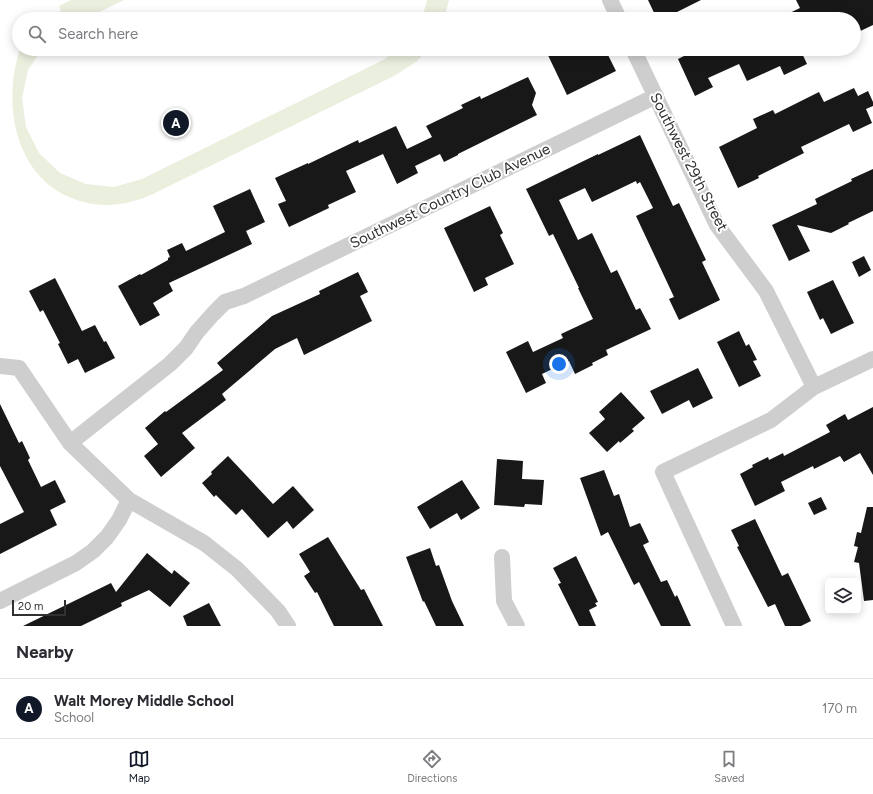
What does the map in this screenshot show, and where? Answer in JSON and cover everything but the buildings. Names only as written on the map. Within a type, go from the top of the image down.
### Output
[{"type":"street","points":[[610,0],[616,12]]},
{"type":"street","name":"Southwest 29th Street","points":[[636,56],[717,225],[766,291],[814,387]]},
{"type":"street","name":"Southwest Country Club Avenue","points":[[70,443],[170,364],[186,348],[197,332],[225,302],[244,296],[656,96]]},
{"type":"street","points":[[734,626],[663,472],[770,420],[814,387],[873,359]]},
{"type":"street","points":[[0,366],[19,368],[70,443],[129,500],[204,543],[237,569],[278,611],[288,626]]},
{"type":"street","points":[[0,601],[76,563],[93,551],[107,537],[119,520],[129,500]]},
{"type":"street","points":[[502,557],[504,601],[517,626]]},
{"type":"green space","points":[[71,0],[124,0],[99,12],[59,12],[61,11],[59,6]]},
{"type":"green space","points":[[427,0],[449,0],[446,12],[424,12]]},
{"type":"green space","points":[[18,56],[37,56],[28,70],[22,98],[26,127],[39,153],[60,173],[86,184],[114,187],[142,179],[389,56],[422,56],[416,62],[394,76],[153,194],[138,200],[113,205],[88,203],[64,195],[45,182],[30,164],[20,144],[14,121],[12,97],[14,73]]},
{"type":"place","name":"Walt Morey Middle School","points":[[176,123]]}]
